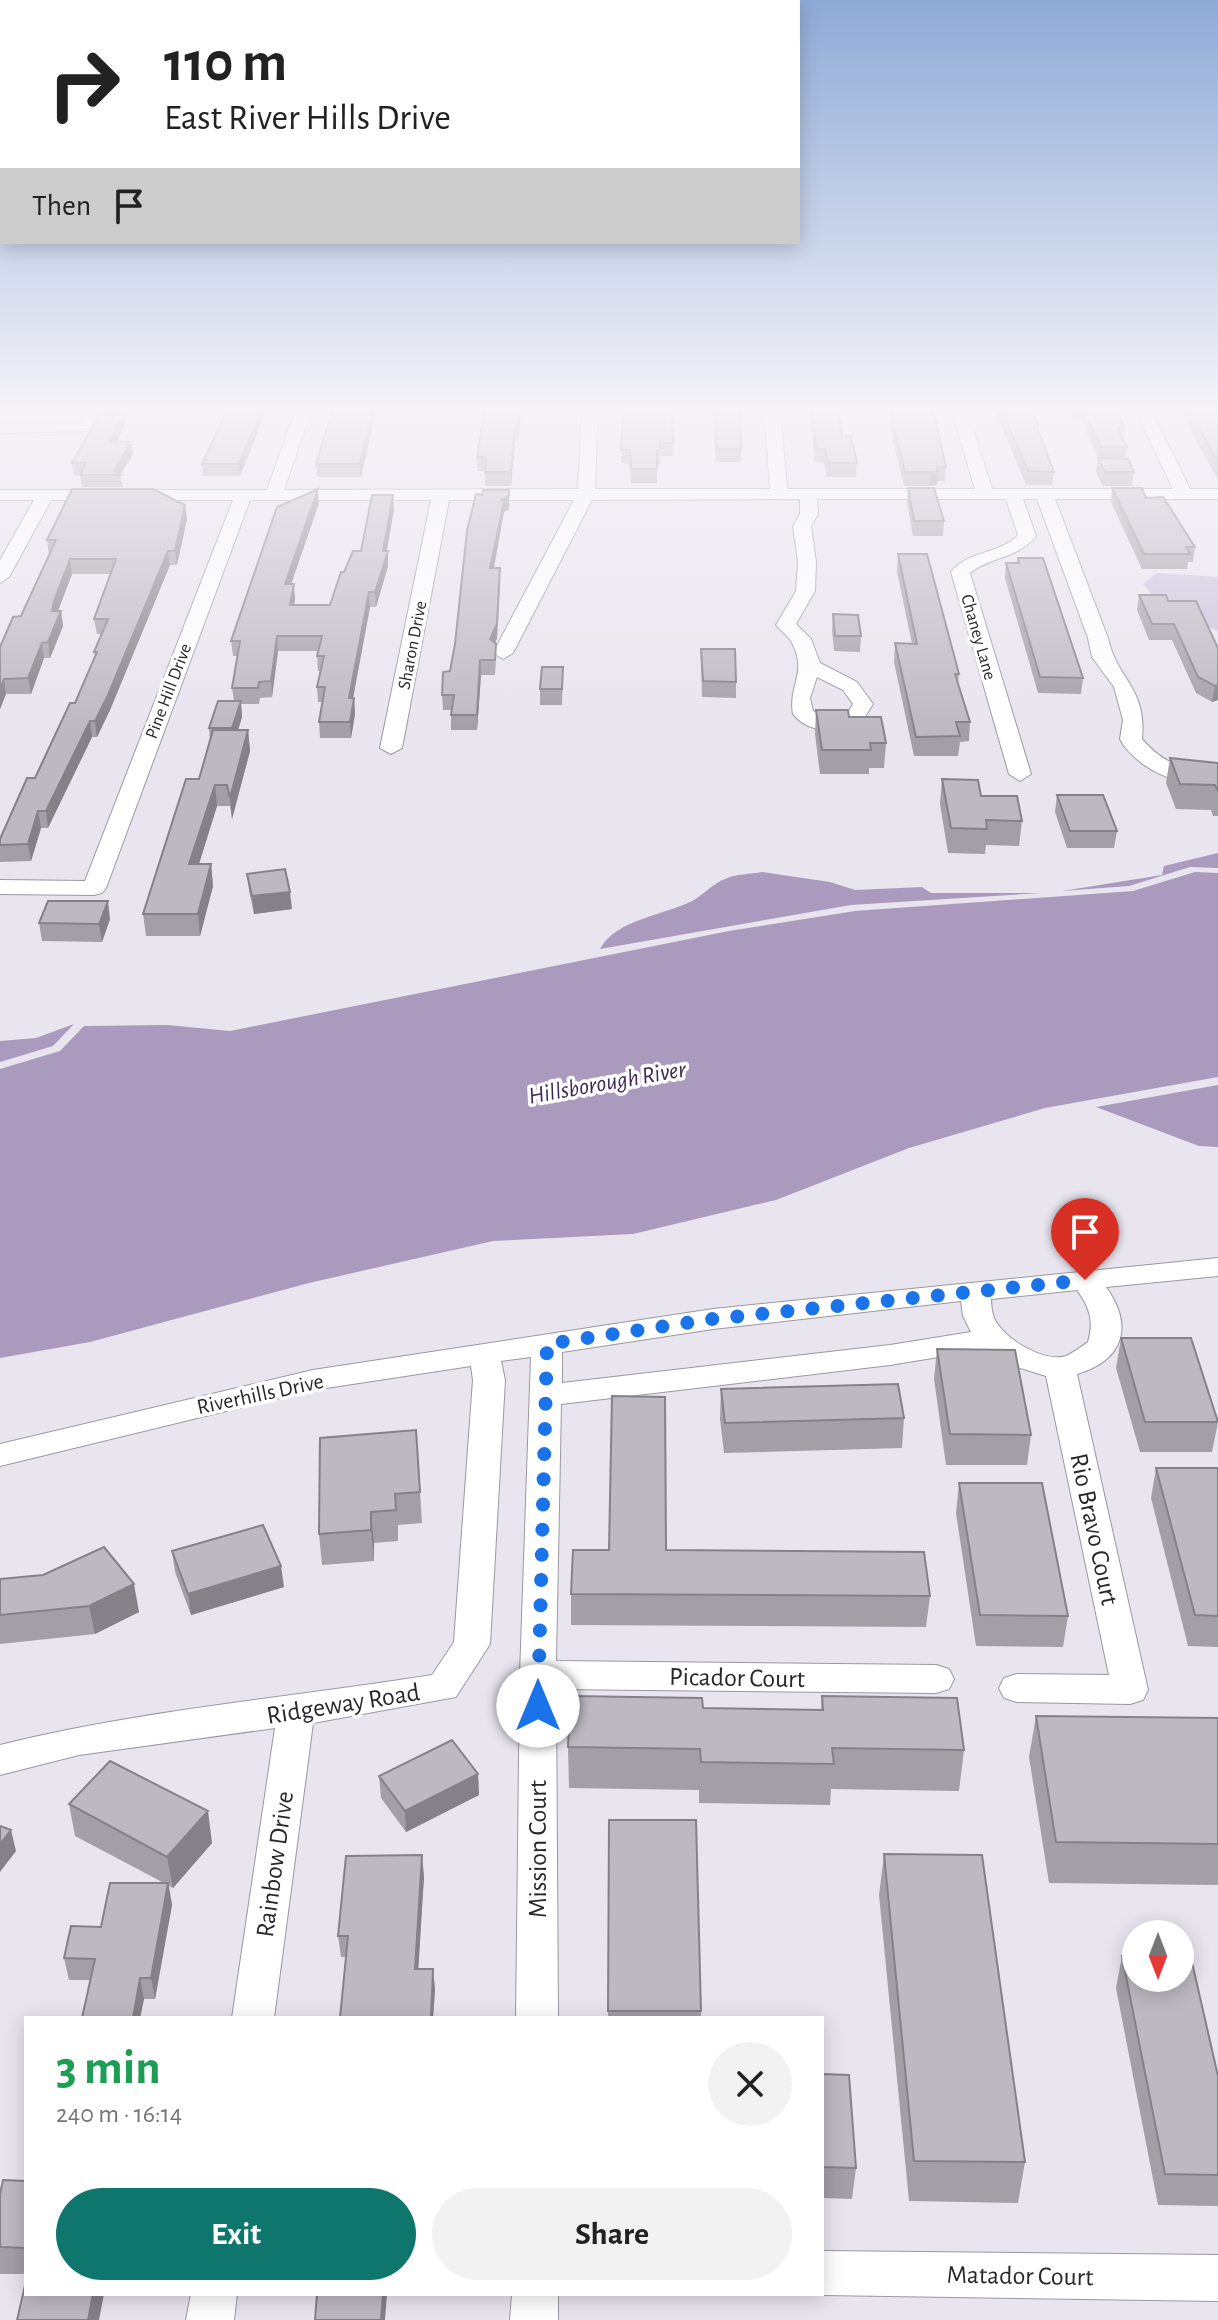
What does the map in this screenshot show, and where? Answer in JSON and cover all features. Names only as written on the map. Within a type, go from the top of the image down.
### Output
[{"type":"street","points":[[0,577],[34,514]]},
{"type":"street","name":"Pine Hill Drive","points":[[0,887],[94,888],[236,514]]},
{"type":"street","name":"Sharon Drive","points":[[391,748],[437,514]]},
{"type":"street","points":[[503,653],[575,514]]},
{"type":"street","points":[[809,514],[802,526],[807,555],[804,596],[788,613],[786,625],[801,639],[811,666]]},
{"type":"street","name":"Chaney Lane","points":[[1020,514],[1027,536],[1021,546],[969,561],[960,572],[1020,774]]},
{"type":"street","points":[[1052,514],[1093,625],[1098,648],[1124,687],[1133,720],[1131,739],[1135,746],[1173,774],[1197,781],[1218,778]]},
{"type":"street","name":"Riverhills Drive","points":[[0,1455],[313,1380],[713,1319],[1218,1267]]},
{"type":"street","points":[[975,1291],[979,1317],[994,1338],[1021,1358],[1060,1367],[1071,1365],[1102,1348],[1109,1327],[1106,1307],[1085,1280]]},
{"type":"street","points":[[546,1395],[890,1355],[994,1338]]},
{"type":"street","name":"Mission Court","points":[[535,1346],[546,1395],[538,1675],[537,2016]]},
{"type":"street","name":"Ridgeway Road","points":[[0,1760],[79,1740],[296,1711],[443,1687],[472,1644],[489,1380],[484,1354]]},
{"type":"street","name":"Rio Bravo Court","points":[[1017,1688],[1130,1690],[1060,1367]]},
{"type":"street","name":"Picador Court","points":[[538,1675],[936,1679]]},
{"type":"street","name":"Rainbow Drive","points":[[253,2016],[296,1711]]},
{"type":"street","name":"Matador Court","points":[[824,2273],[1218,2278]]},
{"type":"street","points":[[210,2320],[214,2296]]},
{"type":"street","points":[[534,2320],[535,2296]]},
{"type":"shaded area","points":[[1157,573],[1218,577],[1218,631],[1163,608],[1143,584]]},
{"type":"water","points":[[1218,853],[1218,868],[1190,867],[1129,886],[1062,891],[1162,875],[1164,866]]},
{"type":"water","points":[[762,872],[830,882],[855,890],[922,887],[931,893],[1041,893],[851,905],[600,949],[607,939],[629,924],[694,900],[725,879]]},
{"type":"water","name":"Hillsborough River","points":[[1195,872],[1218,873],[1218,1077],[1045,1108],[909,1148],[776,1200],[633,1234],[493,1241],[309,1283],[90,1342],[0,1358],[0,1069],[60,1051],[84,1026],[167,1025],[230,1031],[729,931],[855,911],[1133,891]]},
{"type":"water","points":[[74,1024],[53,1046],[0,1062],[0,1041],[36,1038]]},
{"type":"water","points":[[1218,1085],[1218,1147],[1199,1146],[1096,1107]]},
{"type":"building","points":[[60,514],[183,514],[175,551],[168,551],[108,695],[95,721],[90,721],[46,811],[38,811],[28,844],[0,845],[27,778],[35,778],[70,703],[75,703],[108,619],[94,619],[116,559],[70,559],[54,601],[52,611],[61,611],[48,642],[42,643],[28,678],[4,679],[0,687],[0,647],[13,617],[21,616],[56,540],[47,540]]},
{"type":"building","points":[[275,514],[309,514],[285,584],[294,584],[290,605],[330,605],[341,572],[344,572],[353,551],[361,551],[368,514],[390,514],[383,551],[388,551],[375,592],[369,592],[349,698],[354,698],[350,722],[319,722],[325,687],[317,687],[324,656],[317,656],[322,636],[277,636],[271,681],[259,682],[258,688],[232,688],[240,641],[231,641]]},
{"type":"building","points":[[471,514],[501,514],[490,568],[500,568],[497,624],[490,639],[496,644],[495,660],[480,660],[477,715],[451,715],[454,695],[442,695],[443,672],[450,671],[455,644]]},
{"type":"building","points":[[913,514],[942,514],[944,521],[914,521]]},
{"type":"building","points":[[1125,514],[1174,514],[1195,547],[1186,547],[1190,554],[1144,554]]},
{"type":"building","points":[[898,554],[927,554],[959,674],[955,674],[970,722],[956,722],[960,736],[916,737],[895,643],[917,644]]},
{"type":"building","points":[[1018,558],[1043,558],[1083,678],[1040,677],[1006,563],[1019,563]]},
{"type":"building","points":[[1139,595],[1166,595],[1168,601],[1196,601],[1218,648],[1218,685],[1198,677],[1174,624],[1152,624]]},
{"type":"building","points":[[833,614],[858,615],[861,636],[835,636]]},
{"type":"building","points":[[701,649],[735,649],[736,682],[703,681]]},
{"type":"building","points":[[542,667],[563,667],[562,689],[540,689]]},
{"type":"building","points":[[218,701],[241,701],[232,728],[209,728]]},
{"type":"building","points":[[816,710],[848,710],[849,717],[881,717],[886,743],[870,743],[871,750],[822,750]]},
{"type":"building","points":[[213,730],[248,730],[230,798],[227,785],[215,785],[189,864],[211,864],[198,914],[143,914],[186,779],[199,779]]},
{"type":"building","points":[[1170,758],[1218,763],[1218,791],[1215,785],[1180,784]]},
{"type":"building","points":[[942,779],[978,780],[981,796],[1017,796],[1022,821],[986,820],[987,829],[951,828]]},
{"type":"building","points":[[1057,795],[1103,795],[1117,831],[1070,831]]},
{"type":"building","points":[[285,869],[290,892],[252,896],[247,874]]},
{"type":"building","points":[[48,901],[108,901],[99,924],[39,923]]},
{"type":"building","points":[[1121,1338],[1191,1338],[1218,1422],[1145,1422]]},
{"type":"building","points":[[937,1349],[1015,1350],[1031,1435],[950,1434]]},
{"type":"building","points":[[898,1384],[904,1418],[725,1423],[721,1389]]},
{"type":"building","points":[[612,1396],[665,1397],[666,1550],[924,1552],[930,1596],[571,1594],[573,1550],[609,1550]]},
{"type":"building","points":[[416,1430],[420,1492],[395,1494],[396,1510],[371,1512],[371,1530],[319,1534],[320,1438]]},
{"type":"building","points":[[1156,1468],[1218,1468],[1218,1616],[1195,1615]]},
{"type":"building","points":[[959,1483],[1042,1483],[1068,1616],[980,1615]]},
{"type":"building","points":[[263,1525],[281,1566],[188,1594],[172,1551]]},
{"type":"building","points":[[104,1547],[134,1584],[89,1606],[0,1615],[0,1579],[43,1575]]},
{"type":"building","points":[[570,1696],[702,1698],[703,1708],[823,1710],[822,1696],[957,1698],[964,1750],[832,1748],[834,1764],[701,1762],[700,1749],[568,1747]]},
{"type":"building","points":[[1036,1716],[1218,1718],[1218,1844],[1056,1842]]},
{"type":"building","points":[[452,1740],[478,1774],[405,1811],[379,1776]]},
{"type":"building","points":[[110,1761],[208,1811],[167,1857],[69,1804]]},
{"type":"building","points":[[609,1820],[696,1820],[701,2011],[608,2011]]},
{"type":"building","points":[[0,1826],[11,1830],[0,1844]]},
{"type":"building","points":[[884,1854],[982,1855],[1025,2162],[914,2161]]},
{"type":"building","points":[[422,1855],[415,1969],[433,1969],[431,2016],[340,2016],[348,1936],[338,1936],[346,1856]]},
{"type":"building","points":[[110,1883],[168,1883],[151,1978],[140,1978],[133,2016],[82,2016],[95,1959],[64,1958],[71,1926],[101,1927]]},
{"type":"building","points":[[1194,1971],[1218,2076],[1218,2175],[1165,2174],[1129,1992],[1194,1992]]},
{"type":"building","points":[[824,2074],[849,2075],[856,2168],[824,2167]]},
{"type":"building","points":[[3,2180],[24,2181],[24,2248],[0,2247]]},
{"type":"building","points":[[24,2290],[24,2296],[93,2296],[88,2320],[17,2320]]},
{"type":"building","points":[[317,2296],[383,2296],[381,2320],[315,2320]]},
{"type":"route","points":[[538,1706],[547,1344],[713,1319],[1085,1280]]}]
